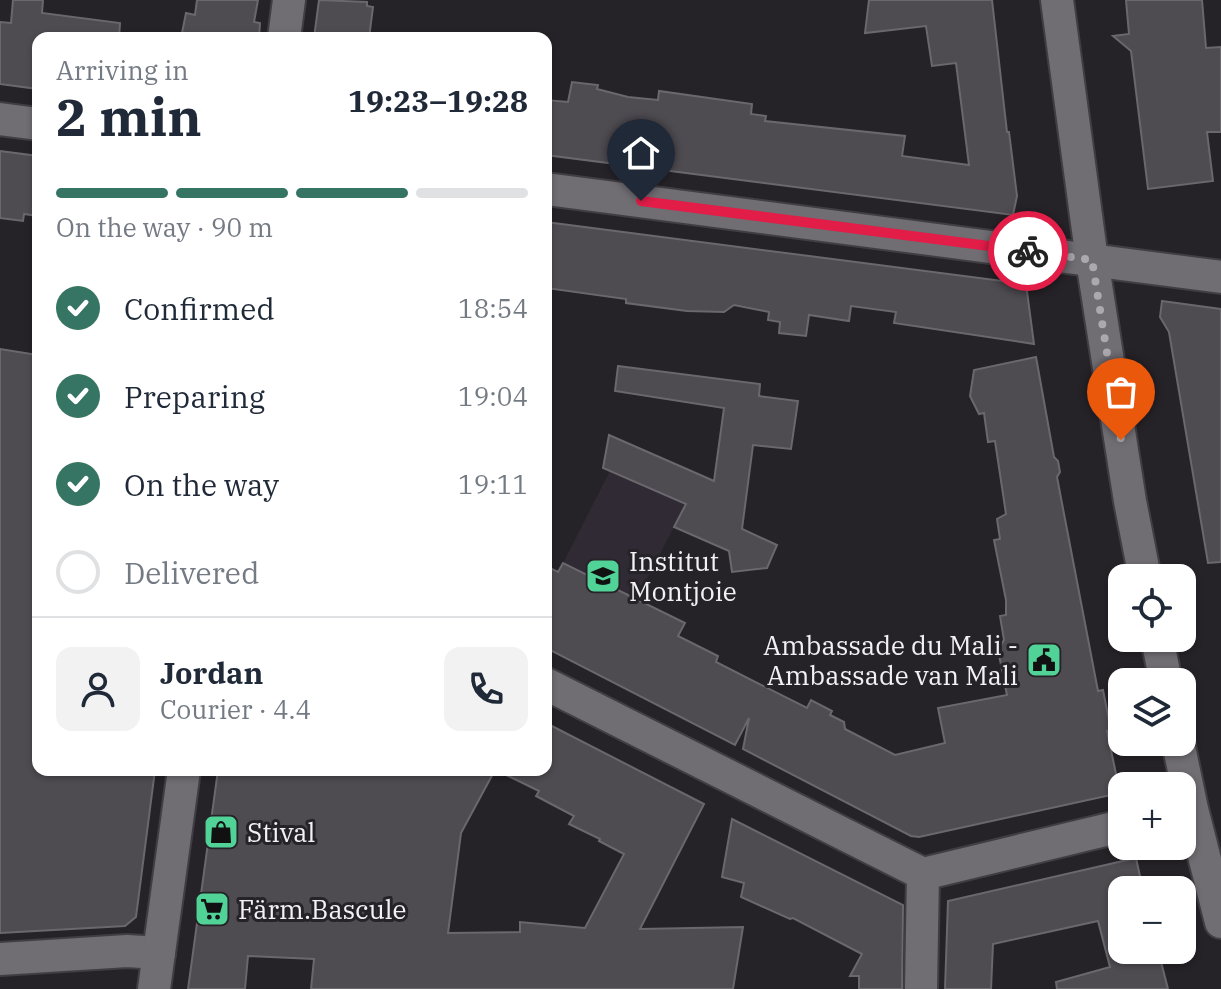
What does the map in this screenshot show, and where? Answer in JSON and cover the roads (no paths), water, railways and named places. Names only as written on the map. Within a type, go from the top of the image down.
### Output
[{"type":"street","points":[[285,32],[289,0]]},
{"type":"street","points":[[1057,0],[1092,260],[1142,564]]},
{"type":"street","points":[[0,119],[32,123]]},
{"type":"street","points":[[552,190],[1221,277]]},
{"type":"street","points":[[552,687],[923,874],[1108,829]]},
{"type":"street","points":[[154,989],[183,776]]},
{"type":"street","points":[[1196,840],[1221,922]]},
{"type":"street","points":[[921,989],[923,874]]},
{"type":"street","points":[[0,959],[127,951],[159,953]]},
{"type":"place","name":"Institut Montjoie","points":[[603,576]]},
{"type":"place","name":"Ambassade du Mali - Ambassade van Mali","points":[[1044,660]]},
{"type":"place","name":"Stival","points":[[221,832]]},
{"type":"place","name":"Färm.Bascule","points":[[212,909]]}]
